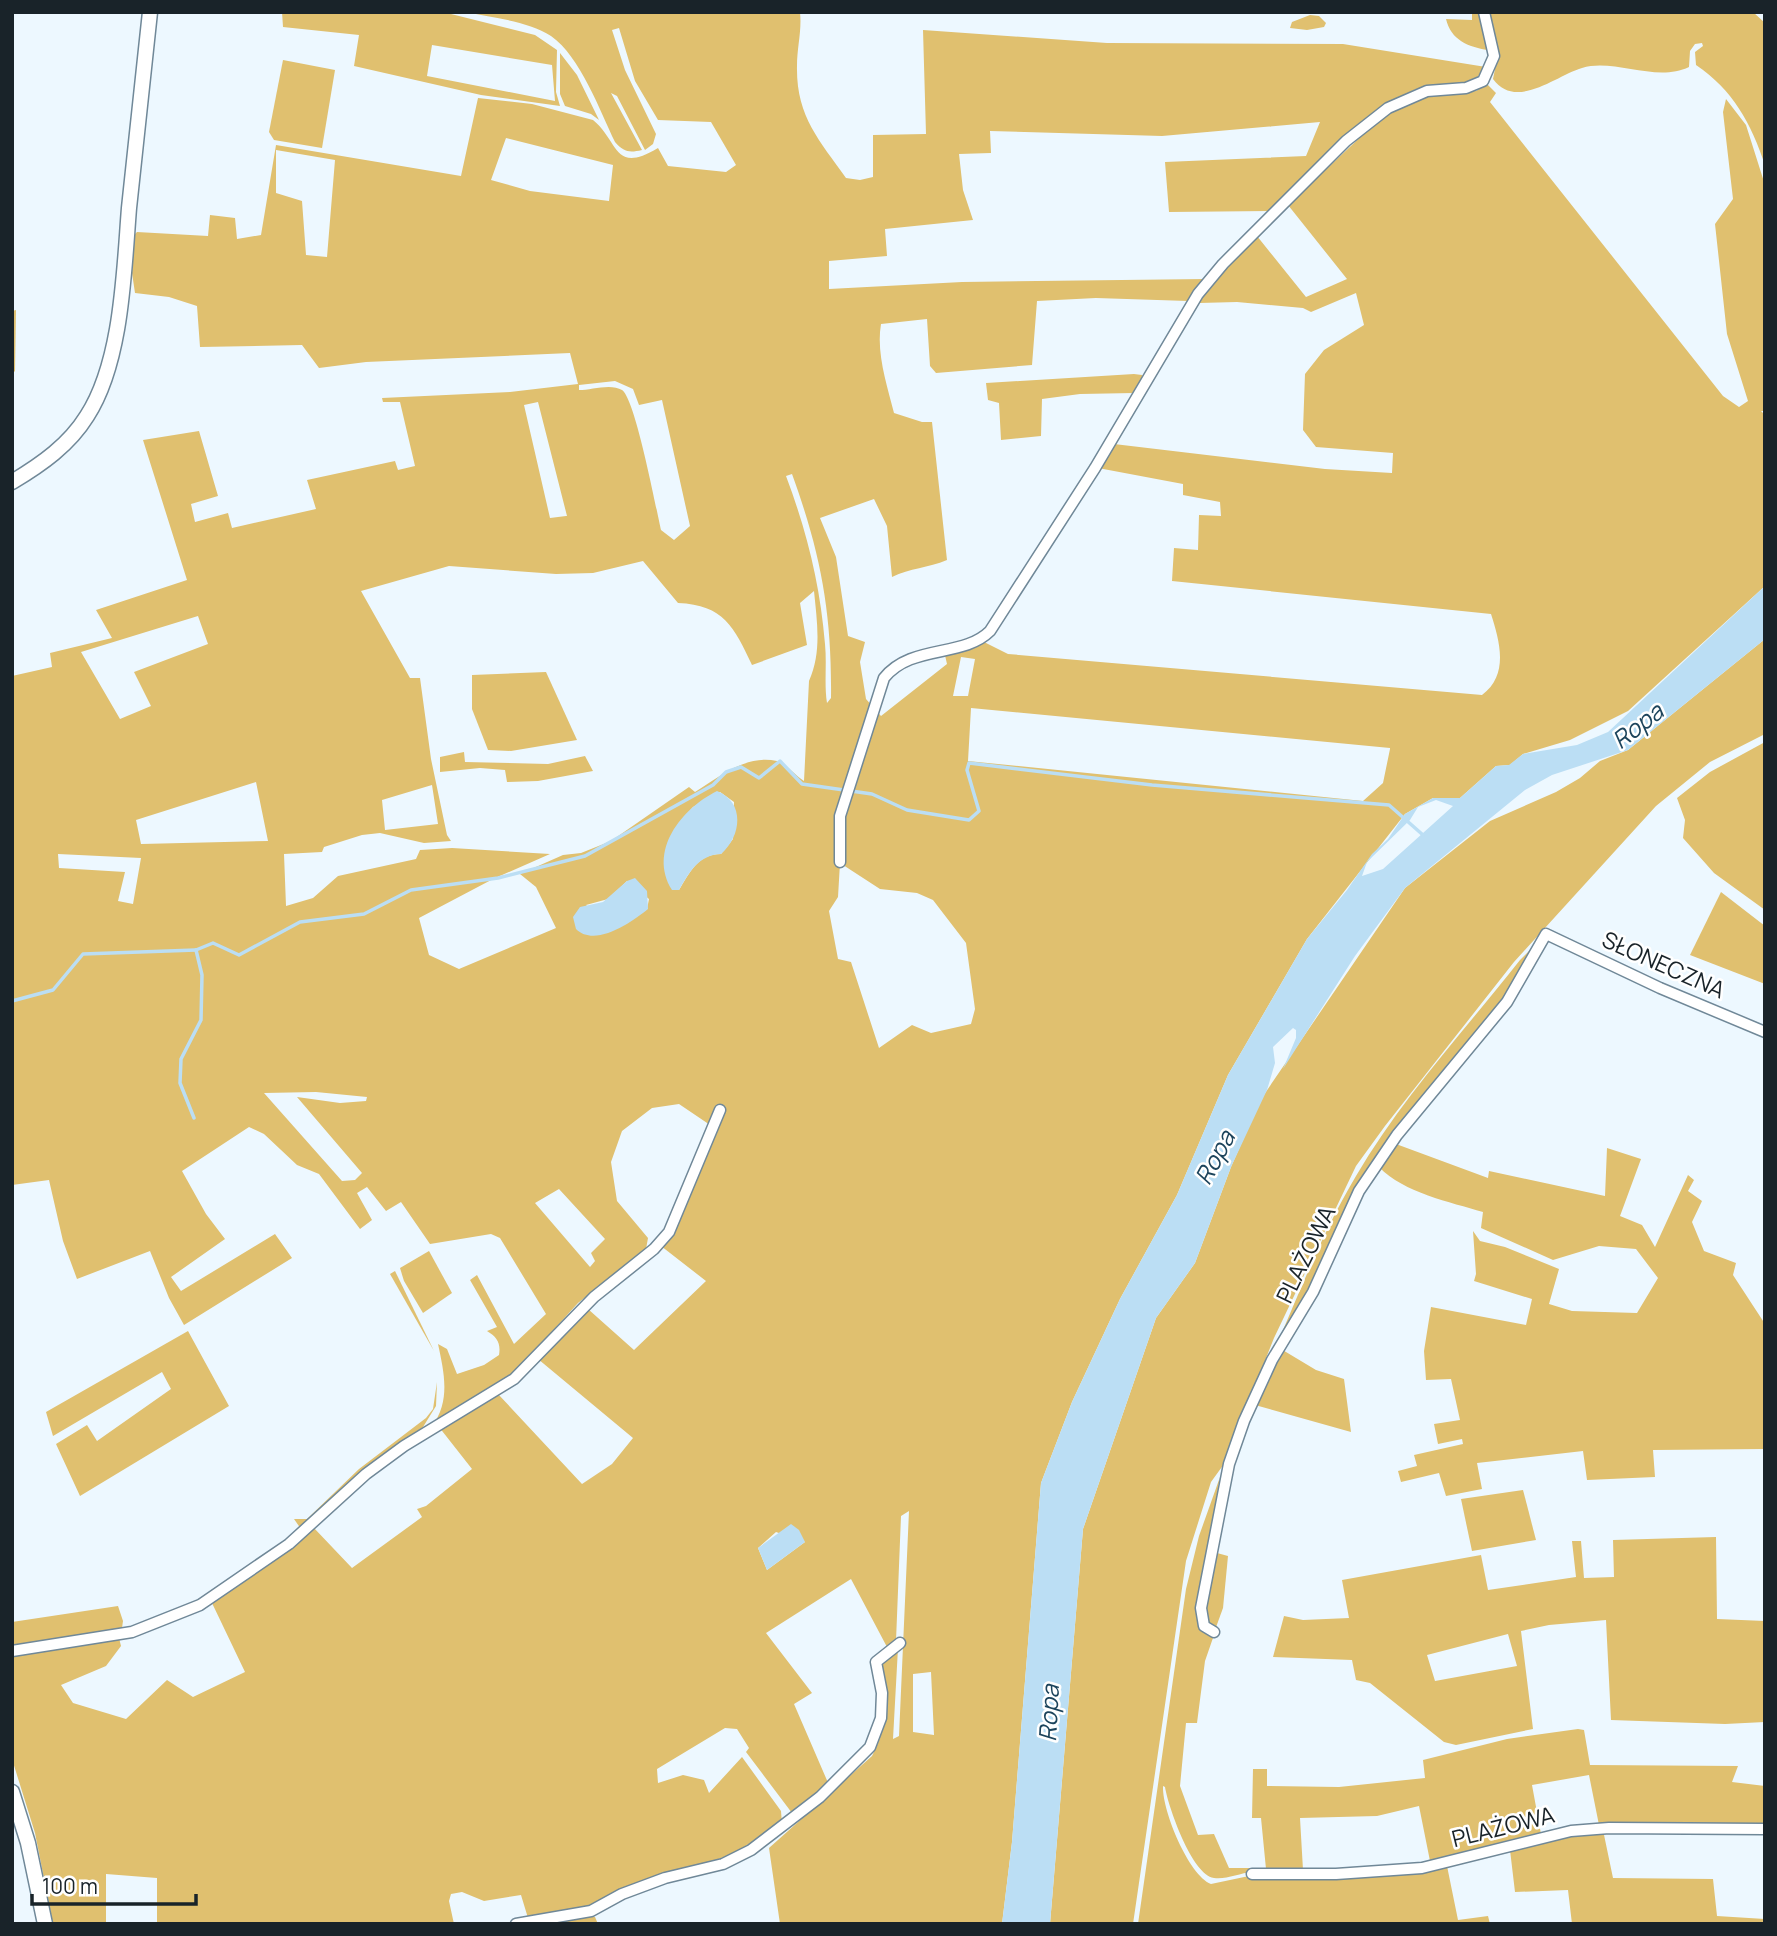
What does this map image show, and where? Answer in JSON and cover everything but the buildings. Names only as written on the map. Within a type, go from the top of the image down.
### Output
[{"type":"street","points":[[12,482],[39,466],[73,436],[89,414],[102,381],[122,305],[150,12]]},
{"type":"street","points":[[840,862],[839,823],[884,678],[901,663],[929,652],[978,640],[990,631],[1112,440],[1198,294],[1223,264],[1346,141],[1378,115],[1411,95],[1466,88],[1483,81],[1488,75],[1494,56],[1484,12]]},
{"type":"street","name":"SŁONECZNA","points":[[1546,934],[1660,988],[1765,1032]]},
{"type":"street","name":"PLAŻOWA","points":[[1214,1632],[1204,1626],[1202,1608],[1229,1464],[1272,1360],[1313,1292],[1359,1191],[1397,1135],[1507,1002],[1546,934]]},
{"type":"street","points":[[12,1651],[132,1632],[200,1605],[289,1544],[366,1474],[395,1453],[514,1379],[594,1297],[654,1249],[669,1232],[720,1110]]},
{"type":"street","points":[[516,1924],[591,1911],[664,1878],[723,1864],[751,1850],[820,1797],[870,1747],[881,1717],[882,1693],[876,1662],[900,1643]]},
{"type":"street","points":[[12,1792],[28,1843],[46,1924]]},
{"type":"street","name":"PLAŻOWA","points":[[1252,1874],[1336,1874],[1422,1868],[1571,1831],[1609,1828],[1765,1829]]},
{"type":"shaded area","points":[[282,12],[443,12],[535,35],[557,50],[556,92],[560,106],[481,95],[354,66],[359,35],[283,27]],"holes":[[[432,45],[552,65],[555,101],[427,76]]]},
{"type":"shaded area","points":[[467,12],[800,12],[798,84],[805,113],[818,139],[846,178],[860,180],[873,177],[873,135],[926,134],[923,30],[1107,43],[1343,44],[1486,67],[1474,81],[1416,89],[1390,102],[1270,211],[1169,212],[1165,162],[1306,156],[1320,122],[1162,136],[990,131],[991,153],[959,154],[963,190],[973,220],[885,229],[887,256],[829,261],[829,289],[962,282],[1206,279],[1188,301],[1096,298],[1037,301],[1032,365],[936,373],[930,366],[927,319],[881,324],[881,358],[894,413],[922,422],[932,422],[947,560],[892,577],[887,526],[874,499],[820,518],[836,557],[848,636],[865,642],[860,662],[866,699],[881,716],[947,664],[944,651],[984,642],[1008,654],[1482,695],[1491,687],[1499,668],[1499,647],[1491,614],[1172,581],[1174,548],[1198,550],[1199,515],[1221,516],[1220,502],[1183,495],[1183,484],[1098,468],[1114,444],[1325,469],[1392,473],[1393,453],[1316,447],[1303,430],[1305,374],[1324,350],[1364,325],[1356,293],[1311,312],[1303,308],[1237,302],[1199,303],[1205,290],[1257,236],[1306,297],[1347,279],[1288,205],[1385,114],[1432,94],[1476,91],[1487,84],[1496,93],[1490,102],[1723,396],[1739,407],[1748,401],[1727,334],[1715,224],[1733,199],[1723,112],[1726,99],[1746,125],[1765,185],[1765,411],[1761,411],[1765,415],[1765,586],[1628,711],[1570,740],[1523,754],[1510,765],[1496,766],[1460,798],[1433,798],[1405,814],[1307,939],[1228,1075],[1177,1195],[1120,1299],[1072,1402],[1041,1483],[1012,1842],[1002,1924],[780,1924],[769,1848],[872,1756],[884,1722],[886,1698],[880,1662],[898,1648],[893,1739],[899,1736],[909,1511],[901,1516],[896,1641],[887,1647],[851,1579],[766,1633],[812,1693],[794,1704],[829,1785],[792,1813],[746,1752],[749,1748],[737,1729],[725,1728],[657,1769],[658,1783],[683,1775],[704,1780],[709,1793],[742,1757],[781,1811],[782,1824],[734,1853],[588,1909],[528,1918],[521,1895],[484,1901],[462,1892],[451,1894],[449,1901],[454,1924],[157,1924],[157,1878],[106,1874],[106,1924],[53,1924],[35,1833],[12,1759],[12,1654],[119,1638],[121,1646],[106,1666],[61,1685],[73,1703],[126,1719],[167,1680],[193,1697],[245,1672],[212,1603],[314,1528],[352,1568],[422,1517],[417,1509],[426,1506],[472,1469],[439,1427],[498,1394],[582,1484],[612,1464],[633,1438],[538,1359],[588,1309],[634,1350],[706,1281],[661,1246],[713,1127],[679,1104],[652,1108],[622,1131],[611,1162],[617,1201],[648,1238],[646,1249],[578,1303],[510,1378],[470,1399],[432,1426],[442,1407],[444,1396],[444,1376],[438,1344],[447,1349],[457,1374],[484,1365],[499,1355],[498,1341],[487,1331],[497,1327],[470,1280],[477,1275],[514,1344],[546,1314],[500,1238],[491,1234],[430,1244],[401,1202],[386,1211],[367,1187],[357,1193],[372,1220],[360,1229],[319,1174],[297,1165],[264,1134],[249,1127],[182,1171],[206,1214],[225,1239],[171,1277],[181,1291],[275,1234],[292,1258],[184,1325],[169,1298],[150,1251],[77,1279],[63,1241],[49,1180],[12,1185],[12,676],[52,667],[50,653],[112,638],[96,610],[187,580],[143,440],[199,431],[218,496],[191,504],[195,522],[228,513],[232,528],[316,509],[307,480],[395,461],[398,470],[415,466],[400,402],[383,402],[382,398],[510,392],[578,384],[570,353],[366,362],[319,368],[302,345],[200,347],[197,306],[169,297],[135,293],[132,273],[134,235],[137,232],[208,236],[210,215],[235,218],[237,239],[261,235],[276,145],[461,176],[478,98],[532,104],[593,120],[625,157],[633,158],[658,148],[668,166],[726,172],[736,165],[711,122],[658,120],[635,81],[619,28],[612,30],[625,70],[656,134],[653,144],[645,150],[617,96],[611,93],[642,150],[627,151],[615,142],[580,70],[551,36],[521,23]],"holes":[[[506,138],[613,165],[609,201],[530,191],[491,180]],[[276,150],[335,160],[327,257],[306,255],[302,201],[276,193]],[[615,381],[633,389],[639,405],[662,400],[690,526],[674,540],[661,530],[639,432],[627,397],[617,388],[579,390],[579,385]],[[538,402],[567,516],[550,518],[524,405]],[[792,474],[823,584],[831,667],[831,698],[827,703],[826,651],[820,600],[800,517],[786,476]],[[643,561],[678,603],[706,608],[726,620],[752,665],[807,645],[800,603],[814,591],[817,648],[809,681],[804,781],[777,761],[744,764],[695,792],[689,787],[611,841],[581,853],[563,855],[520,874],[536,887],[556,928],[459,969],[429,955],[419,918],[493,879],[550,854],[452,848],[420,850],[416,859],[338,876],[313,898],[286,906],[284,854],[322,852],[324,847],[362,835],[380,833],[424,843],[451,841],[447,835],[431,759],[420,678],[410,678],[361,591],[449,566],[556,574],[593,573]],[[198,616],[208,644],[134,672],[151,706],[120,719],[81,652]],[[961,657],[975,659],[968,696],[953,696]],[[971,708],[1390,748],[1383,783],[1363,801],[968,761]],[[256,782],[268,841],[141,844],[136,820]],[[432,785],[438,824],[385,830],[382,800]],[[720,792],[734,802],[733,839],[721,854],[706,857],[696,865],[679,890],[674,830],[693,807]],[[58,854],[141,858],[133,904],[118,901],[125,872],[59,868]],[[840,863],[880,889],[917,893],[933,900],[966,943],[975,1009],[971,1024],[931,1033],[912,1025],[879,1048],[851,962],[838,959],[829,911],[838,897]],[[627,881],[649,899],[647,909],[613,930],[586,905],[608,899]],[[316,1092],[367,1097],[366,1101],[340,1103],[297,1097],[362,1173],[355,1180],[342,1181],[264,1093]],[[559,1189],[605,1239],[591,1253],[595,1261],[590,1267],[535,1203]],[[776,1532],[805,1542],[767,1570],[758,1548]],[[931,1672],[934,1735],[913,1732],[913,1674]]]},
{"type":"shaded area","points":[[1472,12],[1481,12],[1488,50],[1461,41],[1448,26],[1446,19],[1472,20]]},
{"type":"shaded area","points":[[1489,12],[1753,12],[1765,23],[1765,165],[1754,135],[1739,109],[1720,85],[1696,65],[1695,52],[1703,46],[1702,43],[1695,44],[1690,51],[1689,67],[1676,71],[1649,72],[1594,66],[1582,68],[1537,88],[1513,92],[1502,88],[1493,79],[1498,54]]},
{"type":"shaded area","points":[[1310,15],[1319,16],[1326,23],[1324,27],[1307,30],[1290,28],[1292,22]]},
{"type":"shaded area","points":[[560,53],[577,75],[599,120],[591,114],[565,106],[560,94]]},
{"type":"shaded area","points":[[283,60],[335,70],[322,148],[274,140],[269,132]]},
{"type":"shaded area","points":[[16,310],[15,371],[12,374],[12,311]]},
{"type":"shaded area","points":[[1142,375],[1144,379],[1134,393],[1080,394],[1042,399],[1041,436],[1001,440],[999,403],[988,400],[986,383]]},
{"type":"shaded area","points":[[1765,639],[1765,734],[1710,762],[1656,806],[1514,962],[1356,1166],[1274,1338],[1224,1464],[1211,1482],[1186,1561],[1133,1924],[1050,1924],[1083,1529],[1156,1318],[1195,1263],[1231,1167],[1261,1099],[1405,888],[1490,821],[1556,792],[1580,778],[1600,761],[1628,750]]},
{"type":"shaded area","points":[[546,672],[577,740],[511,751],[488,750],[472,709],[472,675]]},
{"type":"shaded area","points":[[1765,742],[1765,910],[1714,873],[1683,838],[1685,820],[1677,798],[1710,772]]},
{"type":"shaded area","points":[[464,752],[465,762],[548,764],[585,756],[593,771],[538,781],[507,782],[505,770],[480,768],[440,772],[440,757]]},
{"type":"shaded area","points":[[1721,892],[1765,926],[1765,984],[1690,955]]},
{"type":"shaded area","points":[[1539,941],[1515,984],[1389,1143],[1275,1349],[1333,1218],[1374,1147],[1434,1065],[1520,960]]},
{"type":"shaded area","points":[[1396,1144],[1488,1178],[1489,1171],[1605,1196],[1607,1148],[1641,1159],[1620,1216],[1642,1225],[1655,1247],[1688,1175],[1694,1180],[1688,1191],[1702,1201],[1692,1222],[1704,1251],[1736,1263],[1733,1275],[1765,1324],[1765,1449],[1653,1450],[1655,1477],[1587,1480],[1583,1451],[1477,1463],[1482,1489],[1446,1496],[1439,1473],[1401,1482],[1398,1471],[1417,1466],[1414,1455],[1463,1444],[1462,1439],[1438,1444],[1434,1424],[1460,1420],[1451,1379],[1426,1380],[1424,1351],[1431,1307],[1526,1325],[1532,1299],[1474,1281],[1476,1274],[1473,1231],[1480,1241],[1505,1247],[1559,1269],[1549,1304],[1572,1311],[1637,1313],[1658,1278],[1636,1249],[1599,1246],[1553,1260],[1481,1228],[1483,1212],[1414,1190],[1401,1184],[1379,1167]]},
{"type":"shaded area","points":[[429,1251],[452,1293],[423,1313],[404,1281],[400,1268]]},
{"type":"shaded area","points":[[395,1271],[434,1351],[390,1274]]},
{"type":"shaded area","points":[[188,1331],[229,1406],[80,1496],[56,1444],[87,1425],[97,1441],[171,1389],[162,1372],[53,1436],[46,1412]]},
{"type":"shaded area","points":[[1281,1349],[1316,1370],[1344,1379],[1351,1432],[1255,1405]]},
{"type":"shaded area","points":[[437,1382],[436,1406],[423,1427],[301,1529],[294,1519],[307,1519],[359,1469],[426,1418],[433,1409]]},
{"type":"shaded area","points":[[1220,1477],[1198,1605],[1214,1635],[1205,1661],[1197,1723],[1186,1723],[1180,1786],[1198,1835],[1214,1834],[1229,1868],[1251,1868],[1252,1872],[1218,1878],[1206,1874],[1197,1865],[1182,1838],[1163,1786],[1167,1810],[1185,1855],[1202,1878],[1211,1884],[1249,1876],[1447,1866],[1458,1920],[1488,1916],[1490,1924],[1138,1924],[1186,1589],[1199,1536]]},
{"type":"shaded area","points":[[1523,1490],[1536,1540],[1472,1551],[1461,1499]]},
{"type":"shaded area","points":[[1716,1537],[1717,1619],[1765,1621],[1765,1722],[1725,1724],[1611,1720],[1606,1620],[1549,1625],[1521,1631],[1533,1729],[1456,1745],[1444,1742],[1370,1683],[1356,1680],[1352,1660],[1273,1657],[1284,1616],[1303,1620],[1349,1618],[1342,1580],[1481,1555],[1488,1590],[1576,1577],[1572,1541],[1581,1541],[1584,1578],[1614,1577],[1613,1540]],"holes":[[[1508,1634],[1517,1666],[1435,1681],[1427,1655]]]},
{"type":"shaded area","points":[[1217,1553],[1228,1556],[1223,1608],[1215,1630],[1204,1619]]},
{"type":"shaded area","points":[[118,1606],[123,1621],[122,1628],[12,1647],[12,1622]]},
{"type":"shaded area","points":[[1584,1730],[1590,1765],[1738,1766],[1732,1782],[1765,1786],[1765,1826],[1599,1825],[1589,1775],[1532,1785],[1541,1834],[1430,1861],[1419,1806],[1377,1816],[1300,1818],[1303,1870],[1266,1869],[1261,1818],[1252,1818],[1253,1769],[1267,1769],[1267,1786],[1339,1787],[1425,1778],[1423,1760],[1507,1739]]},
{"type":"shaded area","points":[[1603,1830],[1613,1878],[1713,1879],[1717,1916],[1765,1919],[1765,1924],[1572,1924],[1568,1890],[1515,1892],[1510,1850]]},
{"type":"shaded area","points":[[586,1915],[595,1917],[598,1924],[531,1924]]},
{"type":"water","name":"Ropa","points":[[1765,586],[1765,639],[1628,750],[1552,775],[1525,790],[1405,888],[1355,956],[1283,1069],[1296,1038],[1296,1030],[1293,1028],[1273,1047],[1275,1063],[1267,1090],[1231,1167],[1195,1263],[1156,1318],[1083,1529],[1050,1924],[1002,1924],[1012,1842],[1041,1483],[1072,1402],[1120,1299],[1177,1195],[1228,1075],[1307,939],[1372,854],[1388,839],[1405,814],[1433,798],[1460,798],[1496,766],[1509,765],[1523,754],[1577,745],[1608,732]],"holes":[[[1436,800],[1453,806],[1383,869],[1362,876],[1367,862],[1410,820],[1418,807]]]},
{"type":"water","points":[[717,791],[726,796],[736,811],[733,838],[721,854],[707,857],[696,865],[679,890],[672,890],[664,861],[666,846],[672,833],[691,809]]},
{"type":"water","points":[[635,878],[647,891],[648,909],[623,926],[603,934],[593,936],[576,929],[573,917],[580,907],[603,902],[627,881]]},
{"type":"water","points":[[791,1524],[799,1530],[805,1542],[767,1570],[758,1548]]},
{"type":"waterway","points":[[12,1001],[53,990],[83,954],[196,950],[213,943],[239,955],[300,922],[364,914],[411,890],[498,878],[585,856],[713,785],[726,772],[741,767],[759,778],[780,761],[802,784],[872,794],[907,810],[969,820],[979,811],[967,770],[969,763],[1152,785],[1389,805],[1423,835]]},
{"type":"waterway","points":[[194,1118],[180,1083],[181,1059],[201,1020],[202,975],[196,950]]}]
